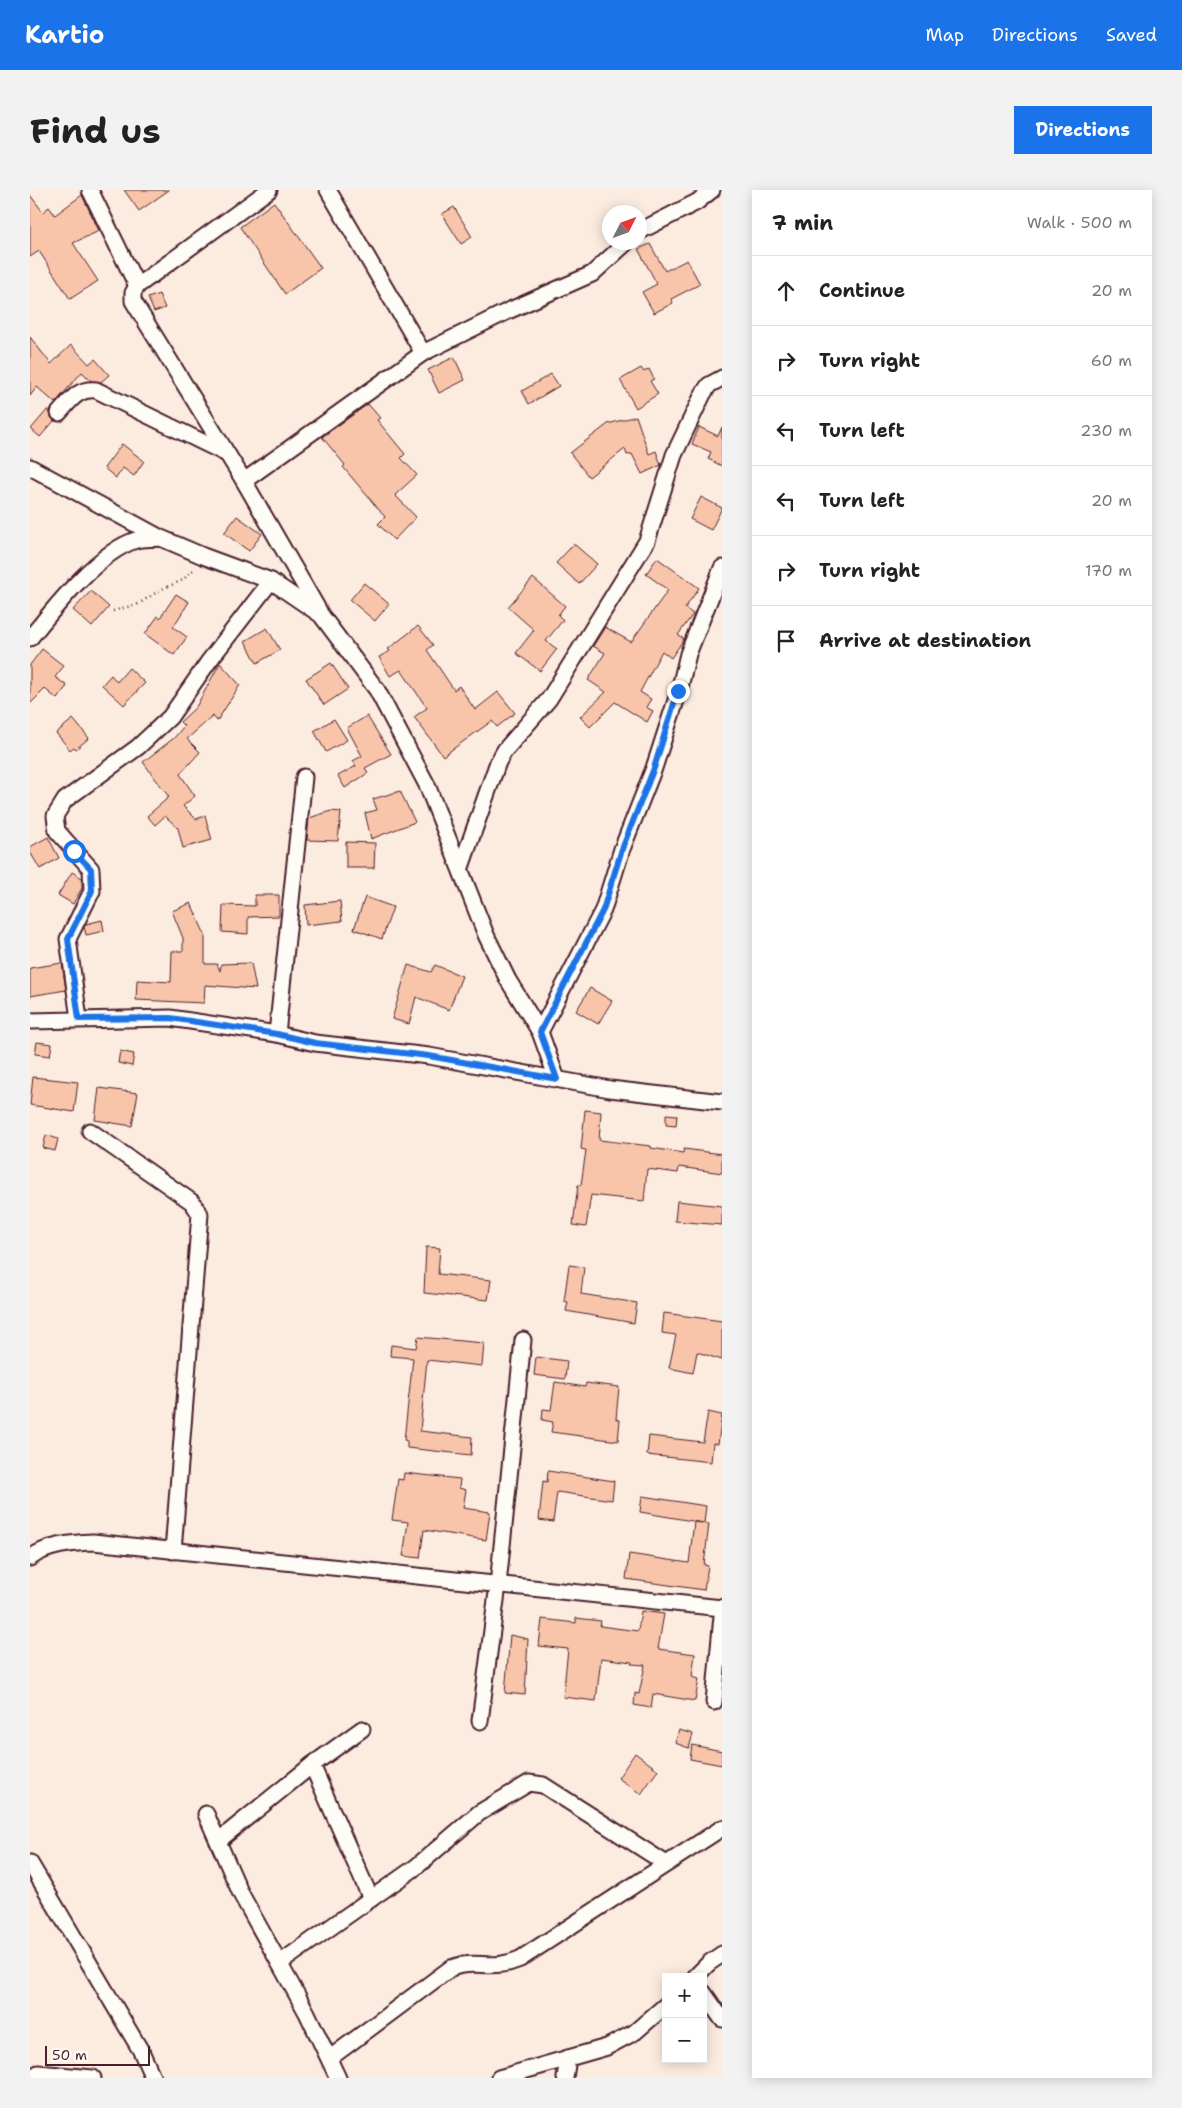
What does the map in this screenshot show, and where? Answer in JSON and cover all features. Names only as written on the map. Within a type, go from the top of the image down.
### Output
[{"type":"street","points":[[90,190],[137,286]]},
{"type":"street","points":[[269,190],[137,286],[133,293],[133,301],[244,481],[321,615],[377,690],[427,785],[461,867],[486,935],[508,980],[540,1032],[557,1079]]},
{"type":"street","points":[[328,190],[423,353]]},
{"type":"street","points":[[647,227],[697,202],[712,190]]},
{"type":"street","points":[[244,481],[423,353],[508,311],[592,274],[618,250]]},
{"type":"street","points":[[461,867],[498,762],[505,750],[548,699],[647,540],[674,455],[702,394],[709,385],[722,378]]},
{"type":"street","points":[[59,413],[77,393],[86,389],[96,390],[227,454]]},
{"type":"street","points":[[30,467],[161,538],[271,581],[321,615]]},
{"type":"street","points":[[30,638],[99,562],[138,539],[161,538]]},
{"type":"street","points":[[540,1032],[603,910],[622,849],[654,768],[688,654],[722,568]]},
{"type":"street","points":[[79,1019],[68,939],[92,891],[91,869],[57,830],[56,816],[66,800],[138,747],[170,717],[235,626],[271,581]]},
{"type":"street","points":[[277,1034],[304,778]]},
{"type":"street","points":[[30,1021],[170,1018],[277,1034],[315,1043],[429,1056],[610,1089],[722,1102]]},
{"type":"street","points":[[90,1131],[192,1202],[200,1214],[173,1551]]},
{"type":"street","points":[[480,1722],[498,1584],[523,1340]]},
{"type":"street","points":[[30,1558],[36,1553],[55,1547],[93,1542],[722,1608]]},
{"type":"street","points":[[714,1702],[722,1616]]},
{"type":"street","points":[[218,1841],[312,1765],[362,1728]]},
{"type":"street","points":[[312,1765],[371,1898]]},
{"type":"street","points":[[280,1964],[416,1867],[480,1813],[529,1783],[544,1785],[665,1863]]},
{"type":"street","points":[[206,1814],[241,1894],[330,2058],[338,2078]]},
{"type":"street","points":[[330,2058],[451,1968],[462,1964],[493,1966],[507,1964],[520,1959],[665,1863],[722,1828]]},
{"type":"street","points":[[30,1863],[141,2051],[154,2078]]},
{"type":"street","points":[[699,1973],[722,1954]]},
{"type":"street","points":[[707,1998],[722,2019]]},
{"type":"street","points":[[499,2078],[607,2047],[635,2032],[662,2008]]},
{"type":"street","points":[[565,2078],[568,2058]]},
{"type":"street","points":[[38,2073],[93,2078]]},
{"type":"path","points":[[112,611],[138,604],[183,580],[191,573],[203,556]]},
{"type":"building","points":[[124,190],[169,190],[139,211]]},
{"type":"building","points":[[30,195],[43,212],[49,207],[55,215],[82,195],[99,231],[73,243],[98,281],[70,299],[39,251],[30,257]]},
{"type":"building","points":[[274,202],[321,268],[285,294],[240,227]]},
{"type":"building","points":[[454,207],[472,237],[461,244],[442,214]]},
{"type":"building","points":[[650,244],[665,271],[687,260],[700,284],[671,299],[673,303],[654,313],[642,292],[657,284],[639,250],[647,250],[647,245]]},
{"type":"building","points":[[159,294],[165,308],[154,312],[148,298]]},
{"type":"building","points":[[30,337],[51,364],[71,345],[89,364],[95,359],[109,375],[101,382],[91,381],[82,372],[55,403],[37,387],[30,396]]},
{"type":"building","points":[[454,357],[465,380],[439,393],[428,370]]},
{"type":"building","points":[[641,368],[644,372],[649,369],[654,379],[650,381],[658,394],[636,408],[620,380]]},
{"type":"building","points":[[551,374],[559,386],[529,404],[522,391]]},
{"type":"building","points":[[368,404],[380,418],[377,420],[405,454],[401,458],[417,475],[395,495],[416,517],[394,540],[378,524],[385,517],[343,467],[345,465],[322,437]]},
{"type":"building","points":[[48,409],[54,421],[40,437],[31,429]]},
{"type":"building","points":[[636,416],[649,454],[656,451],[661,465],[642,474],[632,454],[627,455],[625,449],[589,477],[570,453],[608,424]]},
{"type":"building","points":[[699,427],[718,436],[722,427],[722,466],[708,459],[711,452],[692,444]]},
{"type":"building","points":[[122,444],[144,461],[134,476],[123,468],[116,478],[104,468]]},
{"type":"building","points":[[701,497],[722,508],[711,530],[690,519]]},
{"type":"building","points":[[237,516],[262,534],[249,551],[224,533]]},
{"type":"building","points":[[574,544],[597,564],[579,584],[556,563]]},
{"type":"building","points":[[657,558],[699,588],[685,608],[693,614],[678,635],[684,639],[671,658],[662,651],[640,692],[651,699],[646,707],[653,711],[647,722],[615,702],[590,727],[580,717],[606,692],[588,680],[605,653],[593,646],[605,627],[631,642],[668,590],[646,574]]},
{"type":"building","points":[[533,578],[565,606],[558,615],[563,620],[546,641],[557,649],[540,671],[516,653],[534,630],[508,607]]},
{"type":"building","points":[[364,583],[389,604],[375,621],[350,600]]},
{"type":"building","points":[[91,591],[109,607],[92,627],[73,610]]},
{"type":"building","points":[[176,594],[189,602],[173,627],[187,637],[174,655],[145,634],[158,616],[160,618]]},
{"type":"building","points":[[418,626],[433,645],[427,650],[454,690],[459,686],[475,710],[498,692],[515,713],[497,727],[492,721],[443,756],[414,717],[427,708],[401,670],[390,676],[379,657],[390,651],[388,649]]},
{"type":"building","points":[[267,628],[280,650],[257,663],[245,641]]},
{"type":"building","points":[[42,649],[64,666],[55,677],[67,686],[57,699],[45,689],[30,704],[30,665]]},
{"type":"building","points":[[220,663],[240,685],[217,721],[213,716],[187,739],[200,752],[180,774],[195,796],[183,806],[196,819],[205,816],[212,840],[183,848],[178,828],[165,816],[155,825],[147,816],[169,797],[143,762],[174,738],[184,726],[180,722],[196,707]]},
{"type":"building","points":[[331,663],[348,689],[324,705],[306,679]]},
{"type":"building","points":[[129,668],[145,683],[124,705],[102,685],[111,675],[117,682]]},
{"type":"building","points":[[367,716],[391,754],[365,768],[368,773],[345,788],[338,776],[356,766],[353,761],[362,756],[347,728]]},
{"type":"building","points":[[73,719],[89,738],[76,749],[74,747],[70,750],[56,733]]},
{"type":"building","points":[[334,719],[347,740],[326,752],[314,731]]},
{"type":"building","points":[[400,791],[415,822],[371,839],[365,813],[377,810],[373,799]]},
{"type":"building","points":[[331,811],[341,812],[338,841],[307,840],[309,818]]},
{"type":"building","points":[[48,837],[59,858],[40,869],[30,852],[30,847]]},
{"type":"building","points":[[346,842],[375,843],[374,868],[346,868]]},
{"type":"building","points":[[72,872],[82,878],[82,888],[73,904],[58,895]]},
{"type":"building","points":[[255,895],[279,895],[279,916],[248,917],[248,934],[222,932],[223,905],[255,906]]},
{"type":"building","points":[[365,897],[393,907],[382,939],[354,929]]},
{"type":"building","points":[[340,901],[342,921],[306,925],[305,905]]},
{"type":"building","points":[[191,903],[205,935],[205,964],[217,964],[220,971],[221,964],[251,963],[256,989],[205,985],[204,1003],[136,1000],[137,980],[171,982],[172,951],[183,951],[183,938],[172,911]]},
{"type":"building","points":[[102,920],[104,931],[86,935],[84,927],[86,924]]},
{"type":"building","points":[[62,963],[66,990],[30,996],[30,968]]},
{"type":"building","points":[[408,965],[431,972],[435,965],[462,976],[449,1010],[416,997],[409,1024],[392,1019]]},
{"type":"building","points":[[590,988],[612,1001],[598,1024],[576,1011]]},
{"type":"building","points":[[37,1042],[52,1044],[50,1056],[35,1054]]},
{"type":"building","points":[[120,1051],[134,1054],[132,1066],[118,1063]]},
{"type":"building","points":[[33,1077],[78,1082],[74,1112],[30,1105]]},
{"type":"building","points":[[99,1088],[138,1093],[132,1126],[95,1120]]},
{"type":"building","points":[[585,1110],[601,1112],[599,1140],[651,1146],[651,1148],[683,1153],[684,1149],[722,1154],[722,1173],[679,1167],[678,1173],[647,1169],[644,1201],[591,1195],[586,1227],[573,1225],[578,1185],[581,1185],[586,1150],[581,1149]]},
{"type":"building","points":[[666,1114],[677,1115],[676,1126],[666,1125]]},
{"type":"building","points":[[46,1135],[58,1139],[55,1151],[43,1148]]},
{"type":"building","points":[[677,1201],[722,1206],[722,1225],[675,1221]]},
{"type":"building","points":[[426,1247],[440,1248],[438,1274],[491,1280],[488,1300],[424,1293]]},
{"type":"building","points":[[569,1265],[584,1267],[581,1294],[637,1303],[634,1323],[566,1311],[568,1302],[564,1301]]},
{"type":"building","points":[[664,1313],[722,1321],[722,1360],[697,1352],[693,1373],[669,1368],[676,1335],[662,1333]]},
{"type":"building","points":[[418,1337],[484,1343],[482,1366],[427,1360],[420,1431],[472,1437],[471,1455],[407,1448],[407,1441],[404,1440],[413,1358],[390,1356],[391,1345],[416,1348]]},
{"type":"building","points":[[536,1357],[567,1361],[565,1379],[534,1375]]},
{"type":"building","points":[[555,1382],[585,1387],[586,1383],[619,1387],[616,1419],[620,1420],[618,1441],[551,1432],[553,1422],[542,1420],[543,1409],[551,1410]]},
{"type":"building","points":[[708,1412],[722,1415],[718,1444],[713,1443],[711,1462],[647,1455],[649,1436],[703,1442]]},
{"type":"building","points":[[548,1471],[614,1481],[612,1500],[557,1492],[553,1522],[539,1520],[543,1481],[547,1482]]},
{"type":"building","points":[[404,1473],[460,1479],[459,1488],[466,1490],[463,1508],[490,1512],[486,1540],[424,1530],[420,1558],[403,1556],[408,1522],[392,1520],[398,1479],[403,1480]]},
{"type":"building","points":[[642,1496],[706,1506],[704,1523],[640,1512]]},
{"type":"building","points":[[694,1522],[709,1524],[704,1565],[708,1566],[704,1590],[626,1579],[629,1554],[689,1563]]},
{"type":"building","points":[[641,1611],[664,1614],[658,1649],[695,1654],[692,1677],[699,1679],[695,1701],[653,1694],[651,1708],[634,1705],[635,1693],[639,1694],[645,1665],[601,1658],[596,1701],[563,1697],[568,1649],[539,1646],[542,1619],[576,1623],[576,1618],[601,1621],[600,1626],[638,1631]]},
{"type":"building","points":[[510,1635],[528,1639],[525,1695],[505,1693]]},
{"type":"building","points":[[679,1730],[693,1734],[689,1748],[675,1743]]},
{"type":"building","points":[[692,1745],[722,1751],[722,1765],[690,1759]]},
{"type":"building","points":[[635,1753],[658,1770],[641,1794],[618,1778]]},
{"type":"route","points":[[74,851],[91,869],[92,891],[68,939],[79,1019],[170,1018],[277,1034],[315,1043],[429,1056],[557,1079],[540,1032],[603,910],[622,849],[654,768],[678,691]]}]
